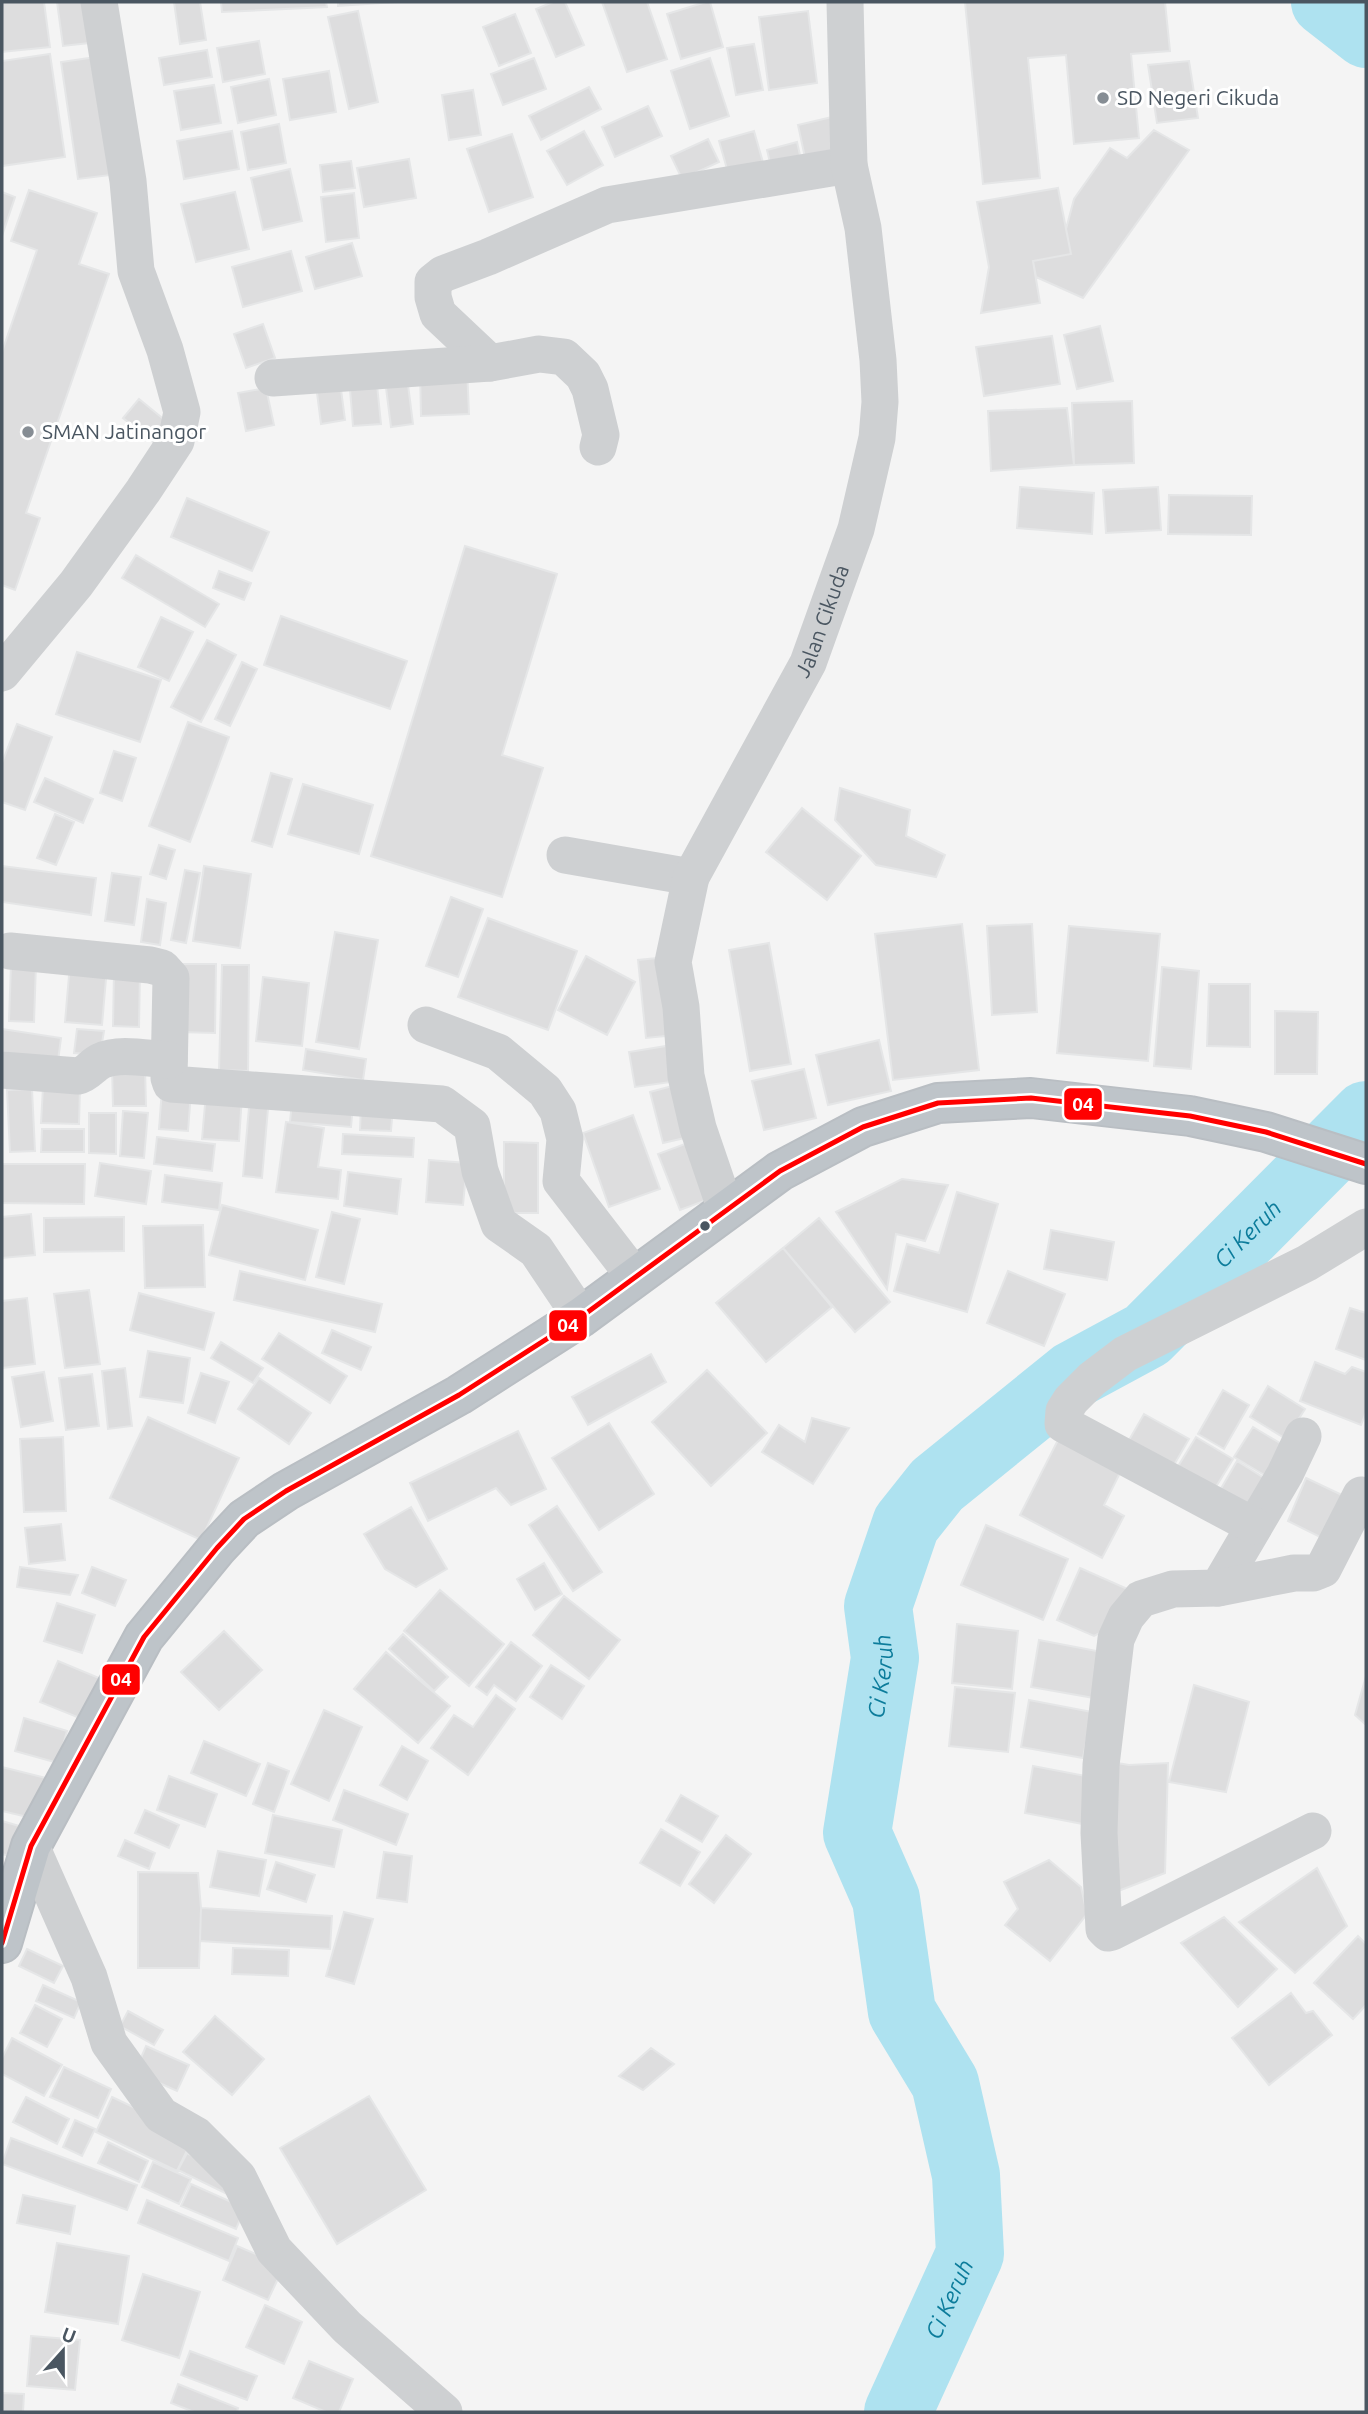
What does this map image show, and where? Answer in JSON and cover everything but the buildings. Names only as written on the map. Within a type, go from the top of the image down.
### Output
[{"type":"highway","points":[[2,1943],[31,1846],[144,1637],[244,1518],[286,1491],[459,1395],[581,1317],[780,1171],[863,1127],[937,1103],[1031,1098],[1190,1116],[1266,1132],[1366,1164]]},
{"type":"street","points":[[2,673],[76,584],[143,491],[176,441],[182,412],[166,350],[136,271],[128,181],[99,2]]},
{"type":"street","name":"Jalan Cikuda","points":[[726,1210],[698,1128],[686,1076],[681,1007],[673,962],[691,877],[808,663],[856,529],[877,438],[880,402],[878,360],[863,228],[849,165],[845,2]]},
{"type":"street","points":[[491,363],[438,314],[433,297],[433,282],[443,274],[607,205],[849,165]]},
{"type":"street","points":[[273,378],[491,363],[539,354],[564,357],[583,374],[590,389],[601,435],[598,447]]},
{"type":"street","points":[[565,855],[691,877]]},
{"type":"street","points":[[10,951],[162,968],[171,978],[171,1084],[442,1104],[472,1126],[480,1171],[499,1224],[536,1250],[581,1317]]},
{"type":"street","points":[[426,1025],[498,1052],[545,1091],[558,1111],[565,1139],[561,1181],[635,1277]]},
{"type":"street","points":[[2,1070],[78,1076],[85,1074],[101,1061],[121,1058],[169,1060]]},
{"type":"street","points":[[1254,1527],[1063,1424],[1064,1411],[1092,1379],[1125,1354],[1307,1263],[1366,1227]]},
{"type":"street","points":[[1218,1588],[1285,1474],[1303,1436]]},
{"type":"street","points":[[1313,1831],[1112,1932],[1108,1933],[1104,1929],[1098,1833],[1101,1765],[1116,1639],[1126,1617],[1141,1599],[1173,1589],[1218,1588],[1294,1573],[1313,1573],[1323,1569],[1361,1495]]},
{"type":"street","points":[[31,1846],[89,1977],[109,2043],[161,2115],[196,2135],[237,2177],[274,2250],[348,2327],[444,2412]]},
{"type":"waterway","name":"Ci Keruh","points":[[1325,2],[1366,34]]},
{"type":"waterway","name":"Ci Keruh","points":[[898,2412],[970,2254],[966,2175],[945,2083],[902,2012],[886,1899],[857,1833],[885,1658],[878,1606],[906,1524],[937,1485],[1073,1375],[1147,1335],[1366,1115]]},
{"type":"transit line","name":"04","points":[[2,1943],[31,1846],[144,1637],[244,1519],[286,1491],[459,1395],[581,1317],[780,1171],[863,1127],[938,1103],[1031,1098],[1190,1116],[1266,1132],[1366,1164]]},
{"type":"place","name":"SD Negeri Cikuda","points":[[1103,98]]},
{"type":"place","name":"SMAN Jatinangor","points":[[28,432]]}]
